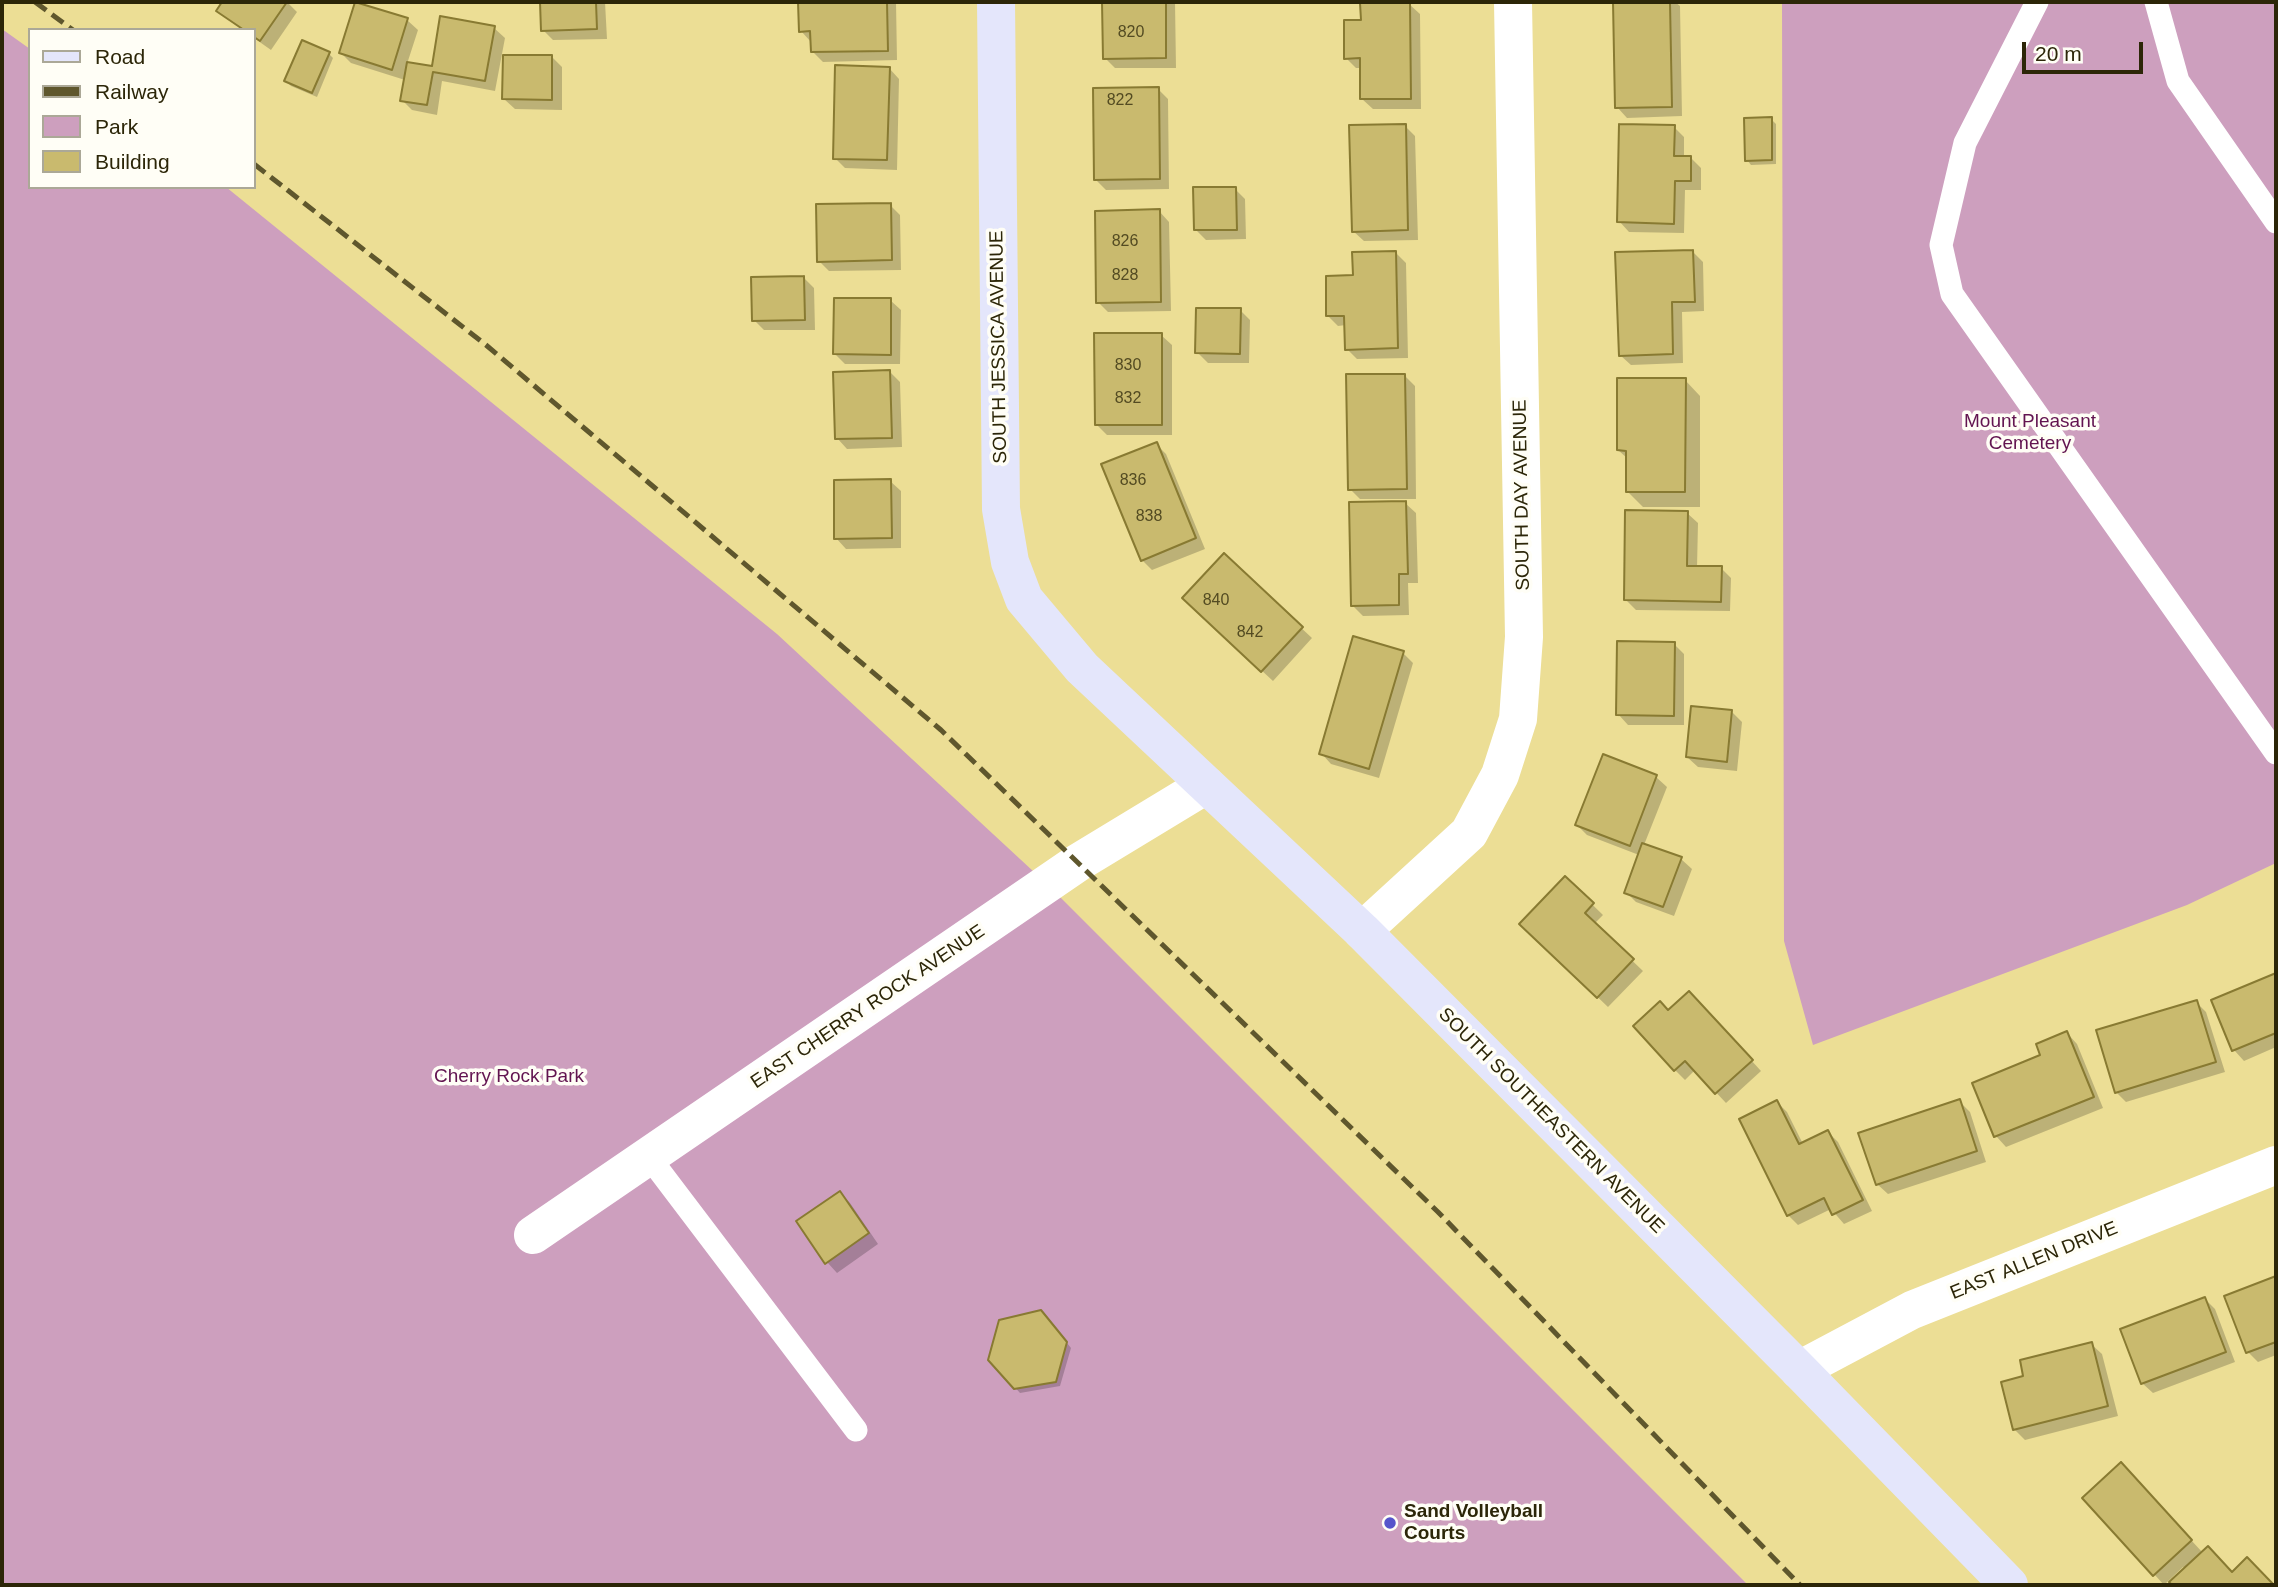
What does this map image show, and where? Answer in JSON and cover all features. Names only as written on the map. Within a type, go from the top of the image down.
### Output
[{"type":"street","name":"SOUTH JESSICA AVENUE","points":[[996,2],[1001,509],[1010,562],[1024,599],[1082,668]]},
{"type":"street","name":"SOUTH DAY AVENUE","points":[[1362,931],[1469,833],[1500,775],[1518,719],[1524,637],[1513,2]]},
{"type":"street","name":"SOUTH SOUTHEASTERN AVENUE","points":[[1082,668],[1362,931],[2009,1585]]},
{"type":"street","name":"EAST CHERRY ROCK AVENUE","points":[[533,1236],[1079,862],[1206,785]]},
{"type":"street","name":"EAST ALLEN DRIVE","points":[[1799,1370],[1912,1310],[2276,1165]]},
{"type":"lane","points":[[2037,2],[1965,144],[1941,245],[1952,293],[2276,752]]},
{"type":"lane","points":[[2156,2],[2178,81],[2276,222]]},
{"type":"lane","points":[[649,1157],[856,1430]]},
{"type":"green space","name":"Mount Pleasant Cemetery","points":[[1782,2],[2276,2],[2276,863],[2187,905],[1813,1045],[1784,941]]},
{"type":"green space","name":"Cherry Rock Park","points":[[2,29],[28,48],[28,189],[228,189],[777,634],[1047,884],[1748,1585],[2,1585]]},
{"type":"building","points":[[222,2],[287,2],[260,41],[256,38],[256,28],[241,28],[216,11]]},
{"type":"building","points":[[355,2],[408,18],[392,70],[339,53]]},
{"type":"building","points":[[540,2],[596,2],[597,29],[541,31]]},
{"type":"building","points":[[798,2],[887,2],[888,51],[811,52],[810,31],[799,32]]},
{"type":"building","points":[[1102,2],[1166,2],[1166,58],[1103,59]]},
{"type":"building","points":[[1410,2],[1411,99],[1360,99],[1360,58],[1344,59],[1344,20],[1361,20],[1360,3]]},
{"type":"building","points":[[1613,2],[1670,2],[1672,107],[1615,108]]},
{"type":"building","points":[[440,16],[495,26],[485,81],[433,72],[427,105],[400,101],[407,62],[432,66]]},
{"type":"building","points":[[302,40],[330,52],[312,93],[284,81]]},
{"type":"building","points":[[503,55],[552,55],[552,100],[502,99]]},
{"type":"building","points":[[835,65],[890,67],[887,160],[833,159]]},
{"type":"building","points":[[1159,87],[1160,179],[1094,180],[1093,88]]},
{"type":"building","points":[[1772,117],[1772,160],[1745,161],[1744,118]]},
{"type":"building","points":[[1406,124],[1408,230],[1352,232],[1349,125]]},
{"type":"building","points":[[1619,124],[1675,125],[1674,156],[1691,156],[1691,181],[1675,181],[1674,224],[1617,222]]},
{"type":"building","points":[[1193,187],[1236,187],[1237,230],[1194,230]]},
{"type":"building","points":[[891,203],[892,260],[817,262],[816,204]]},
{"type":"building","points":[[1160,209],[1161,302],[1096,303],[1095,211]]},
{"type":"building","points":[[1693,250],[1695,302],[1672,302],[1673,354],[1619,356],[1615,252]]},
{"type":"building","points":[[1396,251],[1398,348],[1345,350],[1344,316],[1326,316],[1326,276],[1353,275],[1352,252]]},
{"type":"building","points":[[804,276],[805,320],[752,321],[751,277]]},
{"type":"building","points":[[834,298],[891,298],[891,355],[833,354]]},
{"type":"building","points":[[1196,308],[1241,308],[1240,354],[1195,353]]},
{"type":"building","points":[[1094,333],[1162,333],[1162,425],[1095,425]]},
{"type":"building","points":[[890,370],[892,438],[835,439],[833,372]]},
{"type":"building","points":[[1346,374],[1405,374],[1407,489],[1348,490]]},
{"type":"building","points":[[1617,378],[1686,378],[1685,492],[1626,492],[1626,451],[1617,450]]},
{"type":"building","points":[[1157,442],[1196,538],[1141,561],[1101,464]]},
{"type":"building","points":[[891,479],[892,538],[834,539],[834,480]]},
{"type":"building","points":[[1406,501],[1408,574],[1399,574],[1399,605],[1351,606],[1349,502]]},
{"type":"building","points":[[1625,510],[1688,511],[1687,566],[1722,566],[1721,602],[1624,600]]},
{"type":"building","points":[[1224,553],[1303,627],[1261,672],[1182,598]]},
{"type":"building","points":[[1353,636],[1404,651],[1369,769],[1319,754]]},
{"type":"building","points":[[1617,641],[1675,642],[1674,716],[1616,715]]},
{"type":"building","points":[[1691,706],[1732,710],[1727,762],[1686,757]]},
{"type":"building","points":[[1603,754],[1657,775],[1630,846],[1575,825]]},
{"type":"building","points":[[1642,843],[1682,857],[1663,907],[1624,893]]},
{"type":"building","points":[[1565,876],[1594,903],[1585,913],[1634,959],[1597,998],[1519,924]]},
{"type":"building","points":[[2276,973],[2276,1033],[2232,1051],[2211,1000]]},
{"type":"building","points":[[1689,991],[1753,1060],[1715,1094],[1685,1061],[1674,1071],[1633,1026],[1660,1001],[1668,1010]]},
{"type":"building","points":[[2197,1000],[2216,1062],[2115,1093],[2096,1030]]},
{"type":"building","points":[[2067,1031],[2094,1097],[1994,1137],[1972,1083],[2040,1055],[2036,1044]]},
{"type":"building","points":[[1960,1099],[1977,1151],[1876,1185],[1858,1133]]},
{"type":"building","points":[[1777,1100],[1799,1144],[1828,1130],[1863,1200],[1832,1215],[1824,1198],[1787,1216],[1739,1119]]},
{"type":"building","points":[[840,1191],[869,1233],[825,1264],[796,1221]]},
{"type":"building","points":[[2276,1276],[2276,1342],[2246,1353],[2224,1296]]},
{"type":"building","points":[[2205,1297],[2226,1352],[2141,1384],[2120,1329]]},
{"type":"building","points":[[1041,1310],[1067,1342],[1056,1382],[1014,1389],[988,1360],[999,1320]]},
{"type":"building","points":[[2092,1342],[2108,1406],[2013,1430],[2001,1382],[2023,1376],[2020,1360]]},
{"type":"building","points":[[2121,1462],[2192,1540],[2153,1576],[2082,1498]]},
{"type":"building","points":[[2208,1546],[2232,1572],[2247,1557],[2273,1584],[2172,1585],[2169,1582]]},
{"type":"railway","points":[[35,2],[70,28]]},
{"type":"railway","points":[[256,166],[486,345],[941,730],[1438,1212],[1800,1585]]},
{"type":"place","name":"Sand Volleyball Courts","points":[[1390,1523]]}]
